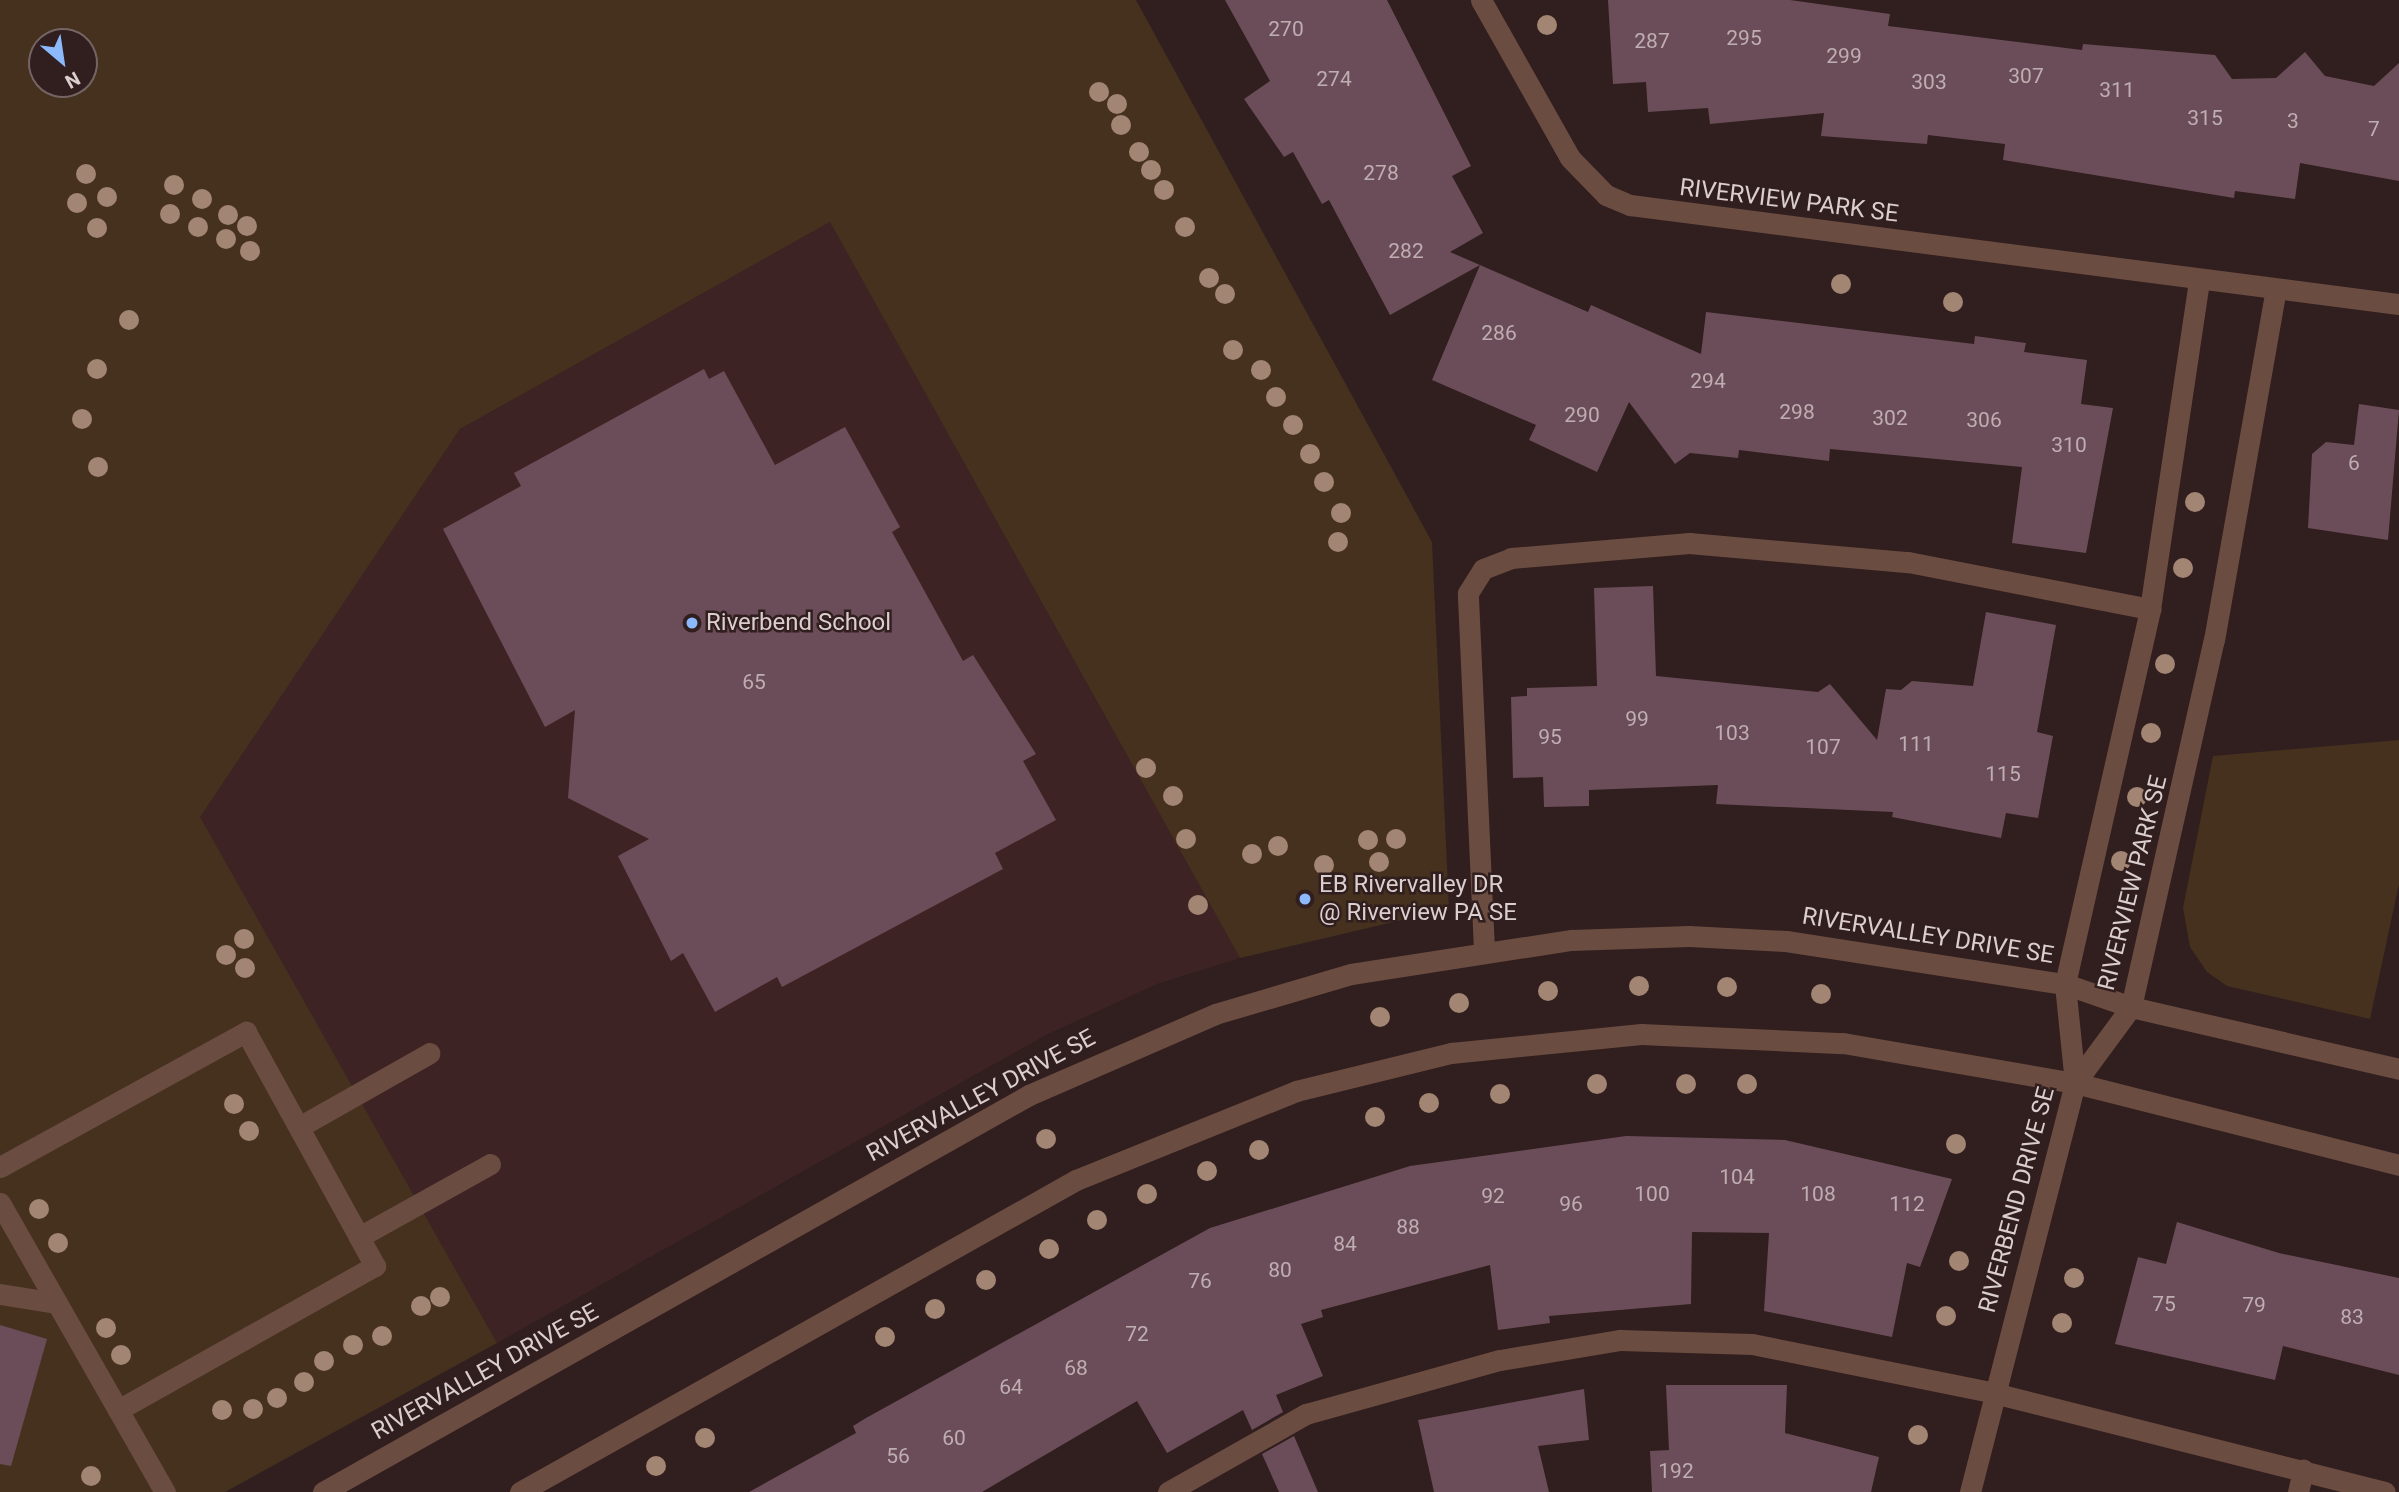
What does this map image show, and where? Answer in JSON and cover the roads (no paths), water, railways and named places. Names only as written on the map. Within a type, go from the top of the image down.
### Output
[{"type":"street","name":"RIVERVIEW PARK SE","points":[[1482,0],[1570,158],[1606,195],[1630,205],[2399,304]]},
{"type":"street","name":"RIVERVIEW PARK SE","points":[[2075,1083],[2065,984],[2150,609],[2199,280]]},
{"type":"street","name":"RIVERVIEW PARK SE","points":[[2075,1083],[2131,1007],[2211,653],[2276,290]]},
{"type":"street","points":[[1484,950],[1468,593],[1483,569],[1511,558],[1689,543],[1908,562],[2150,609]]},
{"type":"street","name":"RIVERVALLEY DRIVE SE","points":[[323,1492],[1029,1095],[1114,1055],[1215,1014],[1352,974],[1484,950],[1689,936],[1786,941],[2065,984],[2131,1007]]},
{"type":"street","points":[[2131,1007],[2399,1069]]},
{"type":"street","points":[[0,1167],[246,1032],[375,1266],[118,1410]]},
{"type":"street","points":[[520,1492],[1076,1180],[1241,1110],[1382,1067],[1531,1042],[1694,1033],[1843,1043],[2075,1083]]},
{"type":"street","points":[[299,1127],[430,1053]]},
{"type":"street","name":"RIVERBEND DRIVE SE","points":[[1970,1492],[2075,1083],[2399,1165]]},
{"type":"street","points":[[359,1237],[491,1164]]},
{"type":"street","points":[[0,1203],[165,1492]]},
{"type":"street","points":[[0,1294],[57,1303]]},
{"type":"street","points":[[1168,1492],[1307,1414],[1500,1360],[1620,1340],[1752,1344],[1994,1393],[2385,1492]]},
{"type":"street","points":[[2298,1492],[2302,1470]]},
{"type":"place","name":"Riverbend School","points":[[692,623]]},
{"type":"place","name":"EB Rivervalley DR @ Riverview PA SE","points":[[1305,899]]}]
